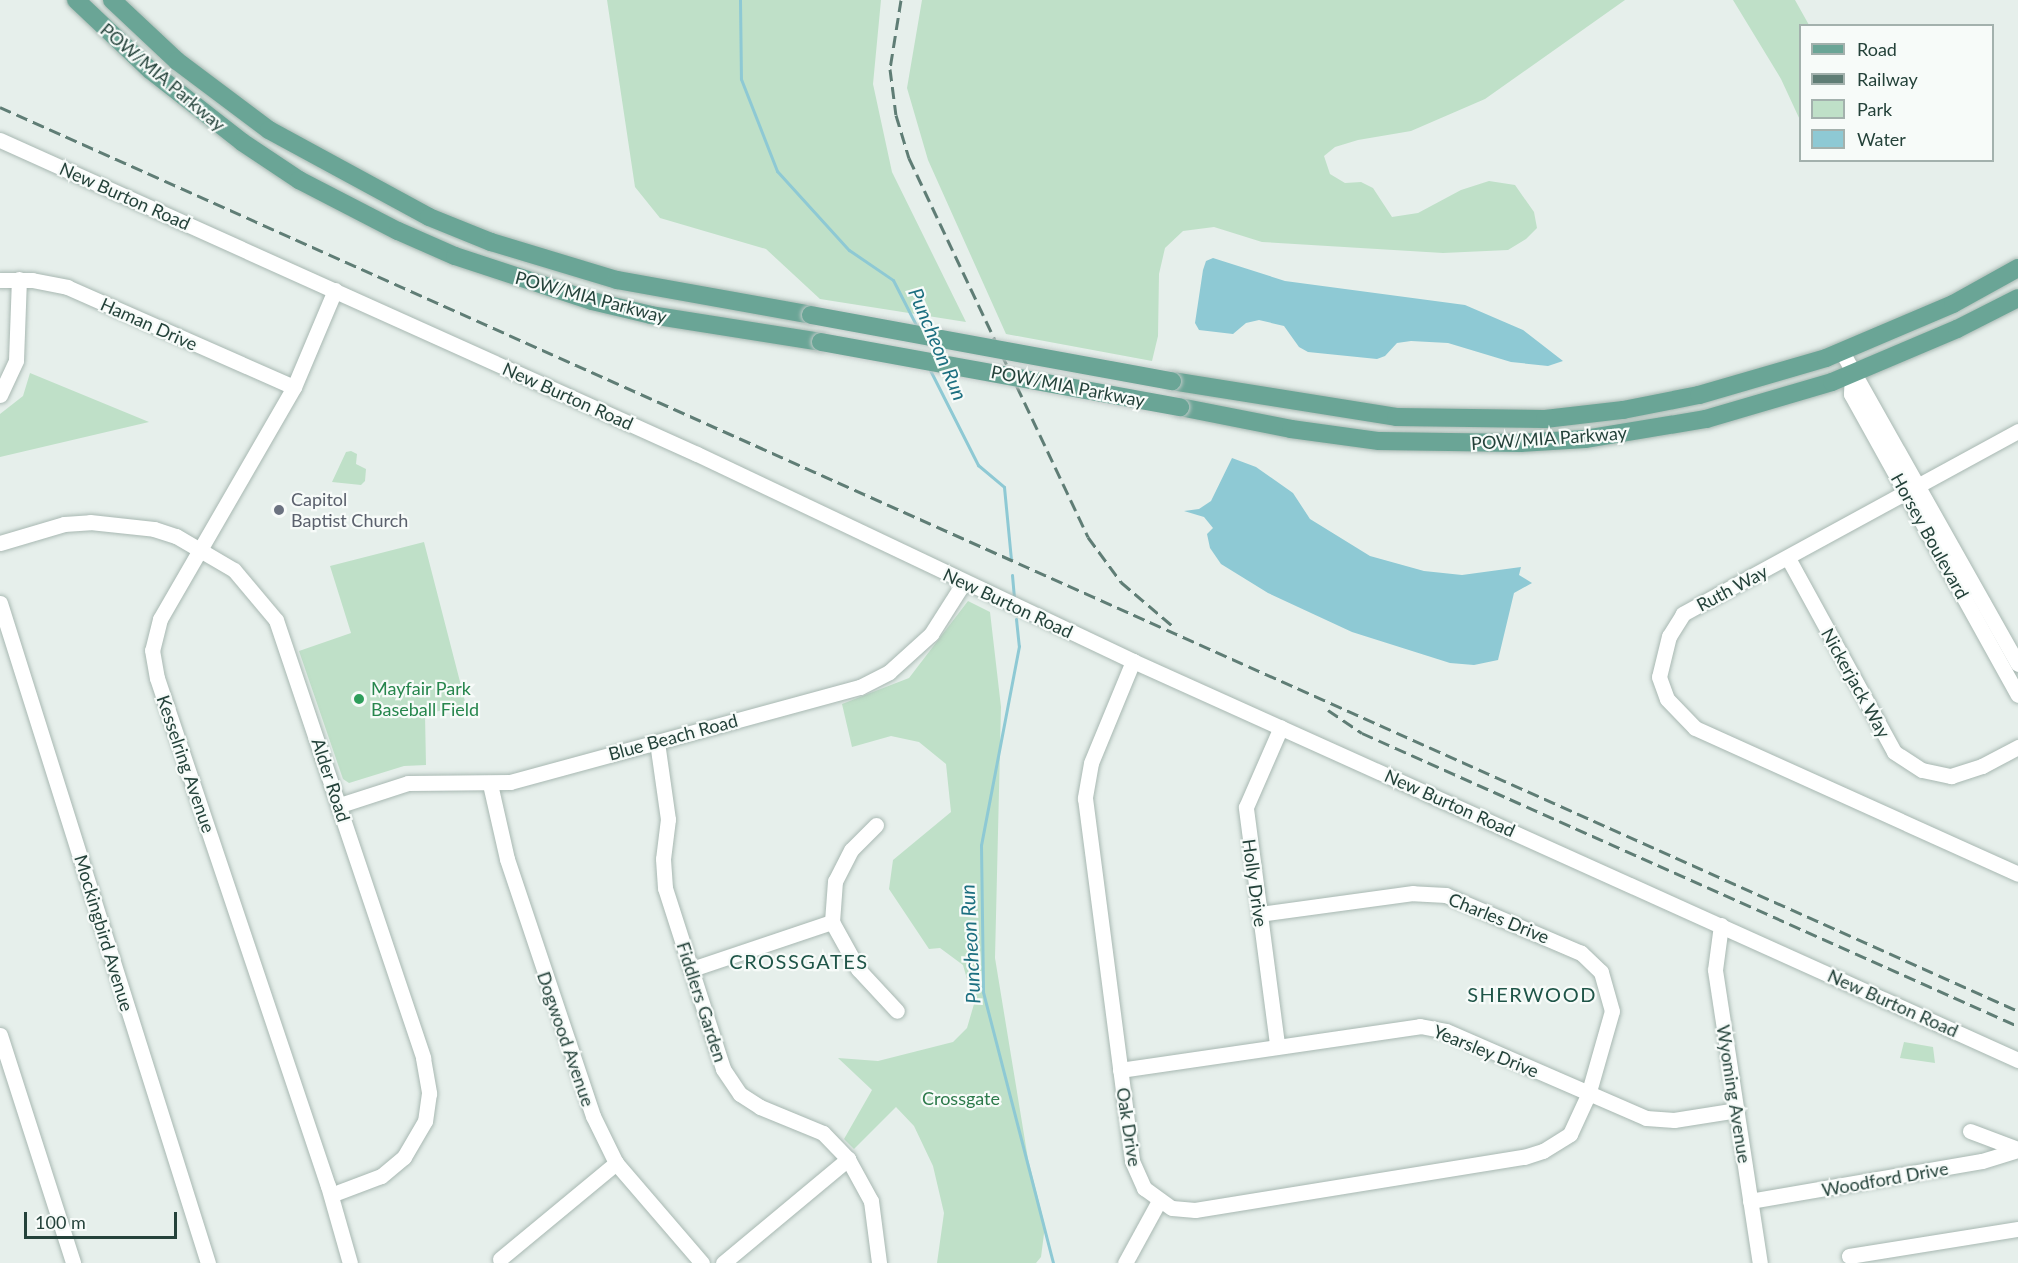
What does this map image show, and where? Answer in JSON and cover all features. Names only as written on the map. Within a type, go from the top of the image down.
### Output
[{"type":"main road","name":"POW/MIA Parkway","points":[[76,0],[150,70],[233,136],[299,180],[398,231],[455,256],[592,300],[651,315],[821,342],[1291,429],[1378,441],[1520,443],[1585,439],[1706,419],[1852,374],[2018,298]]},
{"type":"main road","name":"POW/MIA Parkway","points":[[112,0],[177,61],[269,130],[429,217],[491,242],[617,280],[1172,381],[1396,417],[1545,419],[1699,395],[1842,352],[1953,304],[2018,268]]},
{"type":"street","name":"New Burton Road","points":[[0,140],[707,459],[1133,661],[2018,1060]]},
{"type":"street","name":"Haman Drive","points":[[0,280],[20,279],[68,287],[294,387]]},
{"type":"street","points":[[0,394],[12,376],[16,360],[20,279]]},
{"type":"street","name":"Kesselring Avenue","points":[[335,290],[294,387],[156,627],[153,662],[331,1195],[350,1263]]},
{"type":"street","name":"Horsey Boulevard","points":[[1842,352],[1852,374],[1851,394],[1914,491],[2018,664]]},
{"type":"street","name":"Ruth Way","points":[[2018,431],[1914,491],[1683,614],[1669,636],[1659,677],[1673,707],[1695,728],[1747,754],[2018,874]]},
{"type":"street","name":"Horsey Boulevard","points":[[1914,491],[2018,695]]},
{"type":"street","name":"Alder Road","points":[[0,543],[64,524],[90,522],[154,529],[200,549],[234,570],[276,620],[423,1058],[429,1093],[425,1121],[404,1157],[381,1176],[331,1195]]},
{"type":"street","name":"Nickerjack Way","points":[[1788,558],[1894,752],[1922,770],[1951,776],[1982,766],[2018,747]]},
{"type":"street","name":"Blue Beach Road","points":[[339,805],[408,783],[490,784],[839,693],[876,679],[931,634],[964,582]]},
{"type":"street","name":"Mockingbird Avenue","points":[[0,603],[208,1263]]},
{"type":"street","name":"Oak Drive","points":[[1133,661],[1090,763],[1085,789],[1132,1161],[1144,1188],[1159,1201]]},
{"type":"street","name":"Holly Drive","points":[[1277,1044],[1246,807],[1281,728]]},
{"type":"street","name":"Fiddlers Garden","points":[[657,742],[668,819],[663,859],[665,888],[723,1069],[740,1094],[760,1107],[823,1134],[848,1159],[871,1201],[879,1263]]},
{"type":"street","name":"Dogwood Avenue","points":[[490,784],[507,859],[593,1116],[616,1163],[702,1263]]},
{"type":"street","points":[[876,825],[851,850],[835,881],[832,922],[858,969],[897,1011]]},
{"type":"street","name":"Charles Drive","points":[[1260,914],[1413,893],[1446,895],[1581,953],[1601,972],[1612,1011],[1588,1095]]},
{"type":"street","points":[[692,969],[832,922]]},
{"type":"street","name":"Wyoming Avenue","points":[[1721,925],[1716,970],[1760,1263]]},
{"type":"street","name":"Yearsley Drive","points":[[1120,1070],[1277,1044],[1406,1026],[1434,1027],[1633,1114],[1660,1120],[1737,1110]]},
{"type":"street","points":[[0,1035],[73,1263]]},
{"type":"street","points":[[1125,1263],[1159,1201],[1172,1208],[1195,1210],[1524,1157],[1543,1151],[1570,1134],[1588,1095]]},
{"type":"street","points":[[1970,1131],[2018,1149]]},
{"type":"street","name":"Woodford Drive","points":[[1750,1201],[1982,1161],[2018,1149]]},
{"type":"street","points":[[723,1263],[848,1159]]},
{"type":"street","points":[[500,1259],[616,1163]]},
{"type":"street","points":[[1849,1256],[2018,1229]]},
{"type":"green space","points":[[607,0],[881,0],[873,84],[892,172],[966,322],[820,299],[766,249],[660,218],[635,187]]},
{"type":"green space","points":[[922,0],[1625,0],[1485,99],[1411,131],[1358,140],[1335,147],[1324,156],[1330,174],[1345,183],[1361,182],[1373,188],[1392,217],[1418,213],[1461,190],[1489,181],[1515,185],[1534,212],[1537,228],[1526,239],[1508,250],[1443,253],[1262,242],[1214,227],[1183,231],[1165,248],[1159,274],[1158,336],[1152,361],[1006,334],[928,160],[907,88]]},
{"type":"green space","points":[[1733,0],[1795,0],[1808,24],[1799,24],[1799,118],[1781,79]]},
{"type":"green space","points":[[30,373],[149,422],[0,457],[0,414],[23,396]]},
{"type":"green space","points":[[351,451],[357,454],[356,464],[366,469],[365,481],[361,485],[332,482],[346,452]]},
{"type":"green space","points":[[424,542],[466,705],[425,714],[426,765],[404,766],[349,783],[343,779],[299,651],[351,633],[330,566]]},
{"type":"green space","name":"Crossgate","points":[[968,601],[990,612],[1001,707],[995,958],[1028,1159],[1045,1226],[1041,1257],[1036,1263],[937,1263],[944,1213],[933,1166],[914,1126],[896,1107],[854,1149],[844,1139],[872,1090],[838,1058],[878,1061],[953,1042],[967,1028],[974,1004],[963,965],[940,948],[929,949],[889,889],[893,860],[951,812],[946,764],[919,742],[891,736],[852,747],[842,704],[909,678]]},
{"type":"green space","points":[[1904,1042],[1933,1047],[1935,1063],[1900,1058]]},
{"type":"water","points":[[1213,258],[1285,281],[1465,305],[1523,330],[1563,361],[1548,366],[1511,362],[1448,343],[1411,341],[1397,343],[1385,356],[1377,359],[1308,352],[1299,347],[1284,326],[1259,320],[1246,323],[1233,334],[1199,330],[1195,323],[1203,270],[1206,261]]},
{"type":"water","points":[[1232,458],[1256,467],[1293,493],[1310,519],[1370,556],[1424,571],[1462,575],[1521,567],[1519,575],[1532,583],[1514,593],[1498,660],[1474,665],[1450,663],[1352,632],[1268,593],[1221,564],[1210,548],[1207,534],[1213,528],[1204,517],[1184,511],[1199,509],[1211,501]]},
{"type":"waterway","name":"Puncheon Run","points":[[740,0],[741,79],[777,171],[849,250],[893,280],[917,327]]},
{"type":"waterway","name":"Puncheon Run","points":[[929,368],[978,465],[1004,487],[1011,560]]},
{"type":"waterway","name":"Puncheon Run","points":[[1012,575],[1014,597]]},
{"type":"waterway","name":"Puncheon Run","points":[[1016,619],[1019,646],[981,845],[983,992],[1053,1263]]},
{"type":"railway","points":[[901,0],[890,69],[896,115],[909,158],[1088,537],[1121,582],[1175,628]]},
{"type":"railway","points":[[0,107],[2018,1011]]},
{"type":"railway","points":[[1328,710],[1362,733],[2018,1026]]},
{"type":"place","name":"Capitol Baptist Church","points":[[279,510]]},
{"type":"place","name":"Mayfair Park Baseball Field","points":[[359,699]]},
{"type":"district","name":"CROSSGATES","points":[[799,961]]},
{"type":"district","name":"SHERWOOD","points":[[1532,994]]}]
